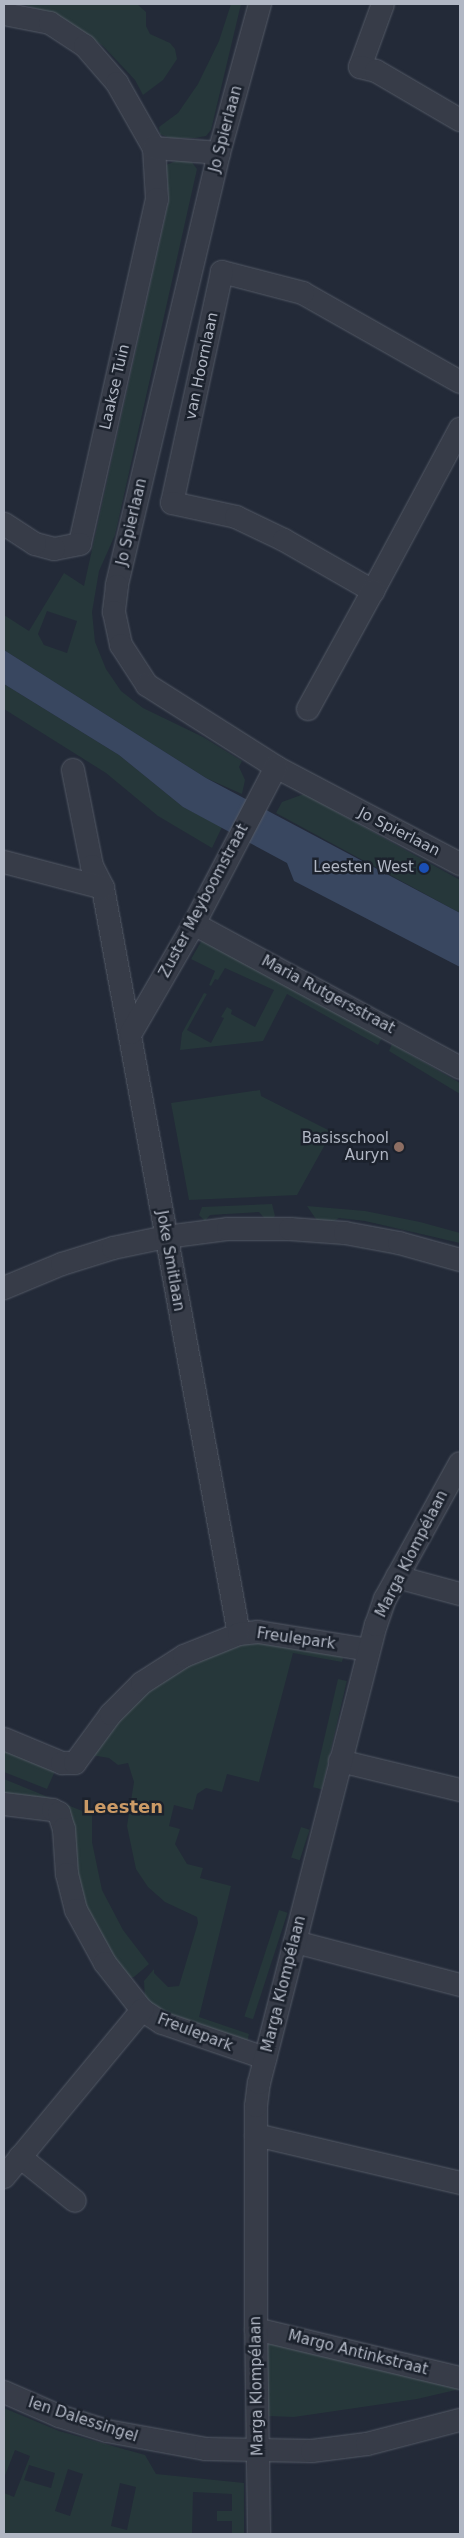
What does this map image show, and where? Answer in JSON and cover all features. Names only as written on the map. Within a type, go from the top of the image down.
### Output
[{"type":"street","name":"Jo Spierlaan","points":[[260,4],[219,153],[124,554],[114,612],[121,646],[147,686],[276,767],[460,864]]},
{"type":"street","points":[[383,4],[360,67],[376,71],[460,120]]},
{"type":"street","name":"Laakse Tuin","points":[[4,14],[50,23],[85,46],[117,83],[154,148],[157,199],[80,544],[54,549],[35,544],[4,524]]},
{"type":"street","points":[[154,148],[219,153]]},
{"type":"street","name":"van Hoornlaan","points":[[373,590],[284,540],[236,517],[172,503],[222,272],[303,293],[460,382]]},
{"type":"street","points":[[308,709],[460,429]]},
{"type":"street","name":"Zuster Meyboomstraat","points":[[130,1034],[194,924],[276,767]]},
{"type":"street","name":"Joke Smitlaan","points":[[73,770],[92,866],[103,888],[239,1634]]},
{"type":"street","points":[[4,862],[103,888]]},
{"type":"street","name":"Maria Rutgersstraat","points":[[194,924],[460,1068]]},
{"type":"street","points":[[4,1288],[62,1264],[166,1237],[251,1228],[317,1230],[390,1241],[460,1260]]},
{"type":"street","name":"Marga Klompélaan","points":[[259,2534],[256,2329],[256,2106],[265,2058],[369,1650],[385,1599],[460,1463]]},
{"type":"street","points":[[397,1577],[460,1594]]},
{"type":"street","name":"Freulepark","points":[[4,1739],[62,1763],[69,1764],[80,1758],[111,1714],[142,1683],[184,1656],[239,1634],[258,1632],[369,1650]]},
{"type":"street","points":[[340,1761],[460,1790]]},
{"type":"street","name":"Freulepark","points":[[4,1804],[53,1810],[62,1820],[70,1890],[86,1932],[105,1963],[142,2010],[162,2022],[265,2058]]},
{"type":"street","points":[[295,1942],[460,1985]]},
{"type":"street","points":[[4,2177],[142,2010]]},
{"type":"street","points":[[256,2135],[460,2183]]},
{"type":"street","points":[[20,2157],[75,2201]]},
{"type":"street","name":"Margo Antinkstraat","points":[[256,2329],[460,2378]]},
{"type":"street","name":"Ien Dalessingel","points":[[4,2392],[59,2416],[107,2431],[206,2449],[257,2452],[367,2444],[460,2420]]},
{"type":"shaded area","points":[[23,4],[137,4],[146,12],[146,26],[150,34],[170,43],[175,49],[177,59],[163,80],[143,95],[135,80],[103,46],[63,19]]},
{"type":"shaded area","points":[[231,4],[241,4],[211,130],[206,136],[195,138],[170,138],[160,134],[159,127],[178,113],[198,84],[219,41]]},
{"type":"shaded area","points":[[179,160],[191,161],[197,169],[115,535],[99,571],[92,612],[95,642],[106,669],[121,691],[143,708],[203,737],[242,761],[239,767],[245,780],[242,794],[206,778],[4,650],[4,615],[29,631],[64,573],[84,586],[169,200],[166,165]],"holes":[[[47,611],[77,621],[67,653],[44,645],[38,634]]]},
{"type":"shaded area","points":[[4,684],[119,755],[183,807],[222,827],[212,848],[158,816],[106,773],[4,709]]},
{"type":"shaded area","points":[[304,794],[460,880],[460,913],[276,813],[282,802]]},
{"type":"shaded area","points":[[202,940],[382,1038],[378,1045],[287,994],[263,1041],[180,1050],[182,1033],[204,993],[207,994],[187,1030],[211,1043],[224,1018],[221,1017],[227,1007],[232,1010],[231,1014],[255,1027],[274,990],[225,968],[218,980],[215,979],[211,986],[209,985],[215,971],[191,959]]},
{"type":"shaded area","points":[[392,1044],[460,1083],[460,1094],[389,1051]]},
{"type":"shaded area","points":[[260,1090],[261,1096],[332,1132],[297,1195],[189,1200],[171,1103]]},
{"type":"shaded area","points":[[272,1204],[275,1216],[271,1220],[266,1220],[259,1212],[210,1215],[205,1221],[199,1215],[202,1207]]},
{"type":"shaded area","points":[[307,1206],[365,1211],[420,1222],[460,1233],[460,1243],[365,1221],[339,1218],[330,1223],[318,1222]]},
{"type":"shaded area","points":[[240,1640],[339,1655],[343,1658],[342,1662],[293,1653],[259,1782],[227,1774],[222,1792],[206,1788],[197,1794],[193,1810],[174,1805],[169,1826],[180,1829],[175,1844],[187,1864],[203,1868],[200,1878],[231,1886],[199,2017],[249,2034],[247,2043],[169,2021],[145,2000],[144,1981],[154,1969],[154,1973],[168,1987],[179,1986],[198,1923],[197,1917],[165,1902],[148,1887],[136,1869],[127,1826],[134,1782],[128,1763],[118,1765],[109,1758],[91,1755],[101,1737],[160,1678]]},
{"type":"shaded area","points":[[338,1679],[347,1681],[322,1789],[313,1787]]},
{"type":"shaded area","points":[[4,1750],[55,1771],[47,1789],[4,1772]]},
{"type":"shaded area","points":[[4,1779],[92,1815],[92,1842],[102,1890],[123,1930],[149,1964],[134,1977],[130,1978],[112,1959],[77,1886],[71,1818],[4,1797]]},
{"type":"shaded area","points":[[301,1827],[310,1830],[300,1860],[291,1857]]},
{"type":"shaded area","points":[[279,1910],[288,1913],[253,2019],[244,2017]]},
{"type":"shaded area","points":[[267,2343],[460,2389],[417,2399],[294,2417],[266,2416]]},
{"type":"shaded area","points":[[4,2408],[59,2431],[145,2455],[156,2474],[244,2483],[244,2534],[232,2534],[232,2521],[217,2521],[217,2511],[232,2511],[232,2494],[193,2492],[192,2534],[4,2534],[4,2493],[14,2497],[30,2456],[15,2450],[4,2478]],"holes":[[[29,2465],[55,2473],[51,2488],[24,2480]],[[68,2469],[83,2474],[70,2516],[55,2511]],[[120,2483],[136,2487],[127,2530],[111,2526]]]},
{"type":"water","points":[[4,650],[206,778],[460,913],[460,967],[294,881],[287,863],[183,807],[119,755],[4,684]]},
{"type":"place","name":"Leesten West","points":[[424,868]]},
{"type":"place","name":"Basisschool Auryn","points":[[399,1147]]},
{"type":"district","name":"Leesten","points":[[123,1807]]}]
